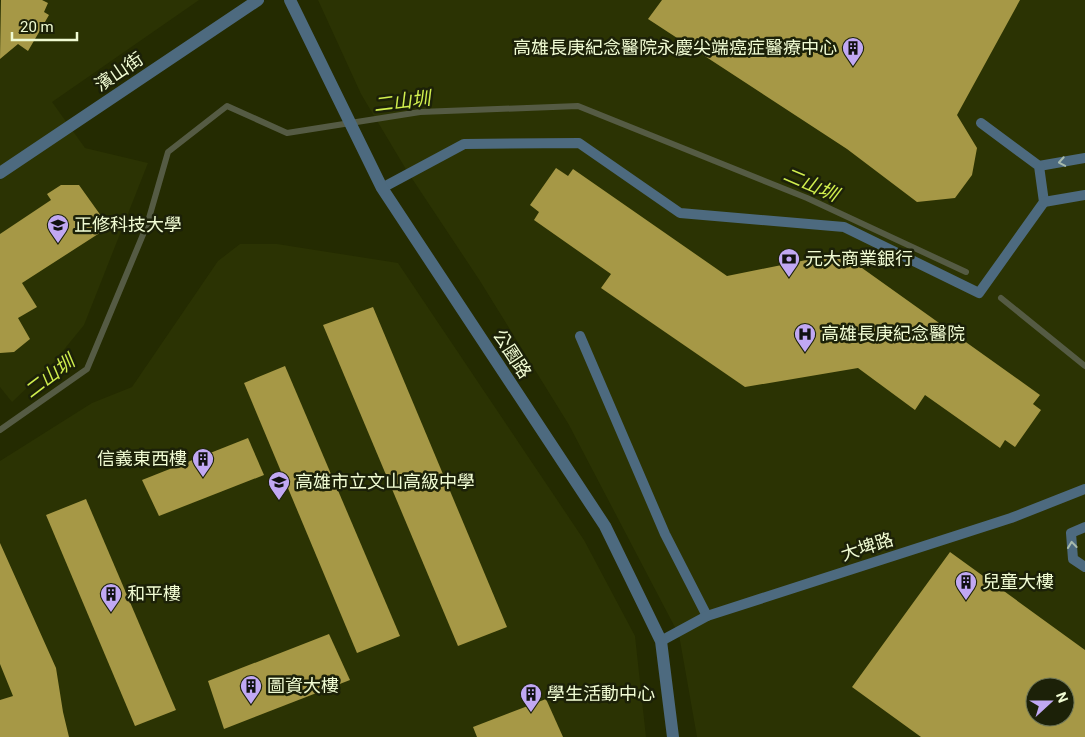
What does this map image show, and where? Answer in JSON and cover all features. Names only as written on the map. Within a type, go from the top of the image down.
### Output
[{"type":"street","name":"濱山街","points":[[0,173],[258,0]]},
{"type":"street","name":"公園路","points":[[290,0],[382,188],[605,526],[661,641],[672,737]]},
{"type":"lane","points":[[382,188],[464,144],[579,143],[680,213],[844,227],[979,293],[1044,202],[1039,166],[981,123]]},
{"type":"lane","points":[[1039,166],[1085,158]]},
{"type":"lane","points":[[1044,202],[1085,195]]},
{"type":"lane","points":[[580,336],[665,534],[706,616]]},
{"type":"lane","name":"大埤路","points":[[661,641],[706,616],[1010,518],[1085,489]]},
{"type":"lane","points":[[1085,527],[1071,533],[1073,559],[1085,567]]},
{"type":"shaded area","name":"正修科技大學","points":[[0,0],[199,0],[52,102],[85,148],[148,163],[84,325],[53,363],[12,402],[0,387]]},
{"type":"shaded area","name":"高雄長庚紀念醫院","points":[[318,0],[1085,0],[1085,737],[697,737],[679,635],[569,425],[480,281],[407,171],[361,94]]},
{"type":"shaded area","name":"高雄市立文山高級中學","points":[[240,244],[277,244],[398,263],[584,540],[635,636],[646,737],[0,737],[0,461],[92,403],[132,387],[218,261]]},
{"type":"building","points":[[1,0],[42,0],[48,3],[44,12],[49,15],[28,51],[18,44],[0,59]]},
{"type":"building","name":"高雄長庚紀念醫院永慶尖端癌症醫療中心","points":[[662,0],[1020,0],[957,115],[977,148],[972,175],[955,198],[917,202],[847,149],[648,19]]},
{"type":"building","points":[[556,168],[568,176],[573,169],[727,276],[841,253],[1040,395],[1033,404],[1041,410],[1015,447],[1005,440],[1000,448],[925,395],[915,410],[858,368],[745,387],[601,288],[611,274],[534,220],[539,212],[530,205]]},
{"type":"building","points":[[61,185],[79,185],[109,227],[22,283],[37,307],[18,318],[30,339],[14,352],[0,353],[0,234],[51,200],[47,194]]},
{"type":"building","points":[[373,307],[507,627],[458,646],[323,325]]},
{"type":"building","points":[[285,366],[400,636],[357,653],[244,383]]},
{"type":"building","name":"信義東西樓","points":[[248,438],[264,475],[159,516],[142,480]]},
{"type":"building","name":"和平樓","points":[[86,499],[176,710],[135,726],[46,515]]},
{"type":"building","points":[[0,543],[56,668],[69,737],[0,737],[0,700],[13,696],[0,664]]},
{"type":"building","name":"兒童大樓","points":[[950,552],[1085,650],[1085,737],[921,737],[852,687]]},
{"type":"building","name":"圖資大樓","points":[[329,634],[350,680],[224,729],[208,681]]},
{"type":"building","name":"學生活動中心","points":[[546,699],[563,737],[477,737],[473,727]]},
{"type":"waterway","name":"二山圳","points":[[0,430],[87,369],[147,225],[168,152],[227,106],[287,133],[420,112],[578,106],[807,198],[966,272]]},
{"type":"waterway","name":"二山圳","points":[[1001,298],[1085,366]]},
{"type":"place","name":"高雄長庚紀念醫院永慶尖端癌症醫療中心","points":[[853,67]]},
{"type":"place","name":"正修科技大學","points":[[58,244]]},
{"type":"place","name":"元大商業銀行","points":[[789,278]]},
{"type":"place","name":"高雄長庚紀念醫院","points":[[805,353]]},
{"type":"place","name":"信義東西樓","points":[[203,478]]},
{"type":"place","name":"高雄市立文山高級中學","points":[[279,501]]},
{"type":"place","name":"兒童大樓","points":[[966,601]]},
{"type":"place","name":"和平樓","points":[[111,613]]},
{"type":"place","name":"圖資大樓","points":[[251,705]]},
{"type":"place","name":"學生活動中心","points":[[531,713]]}]
